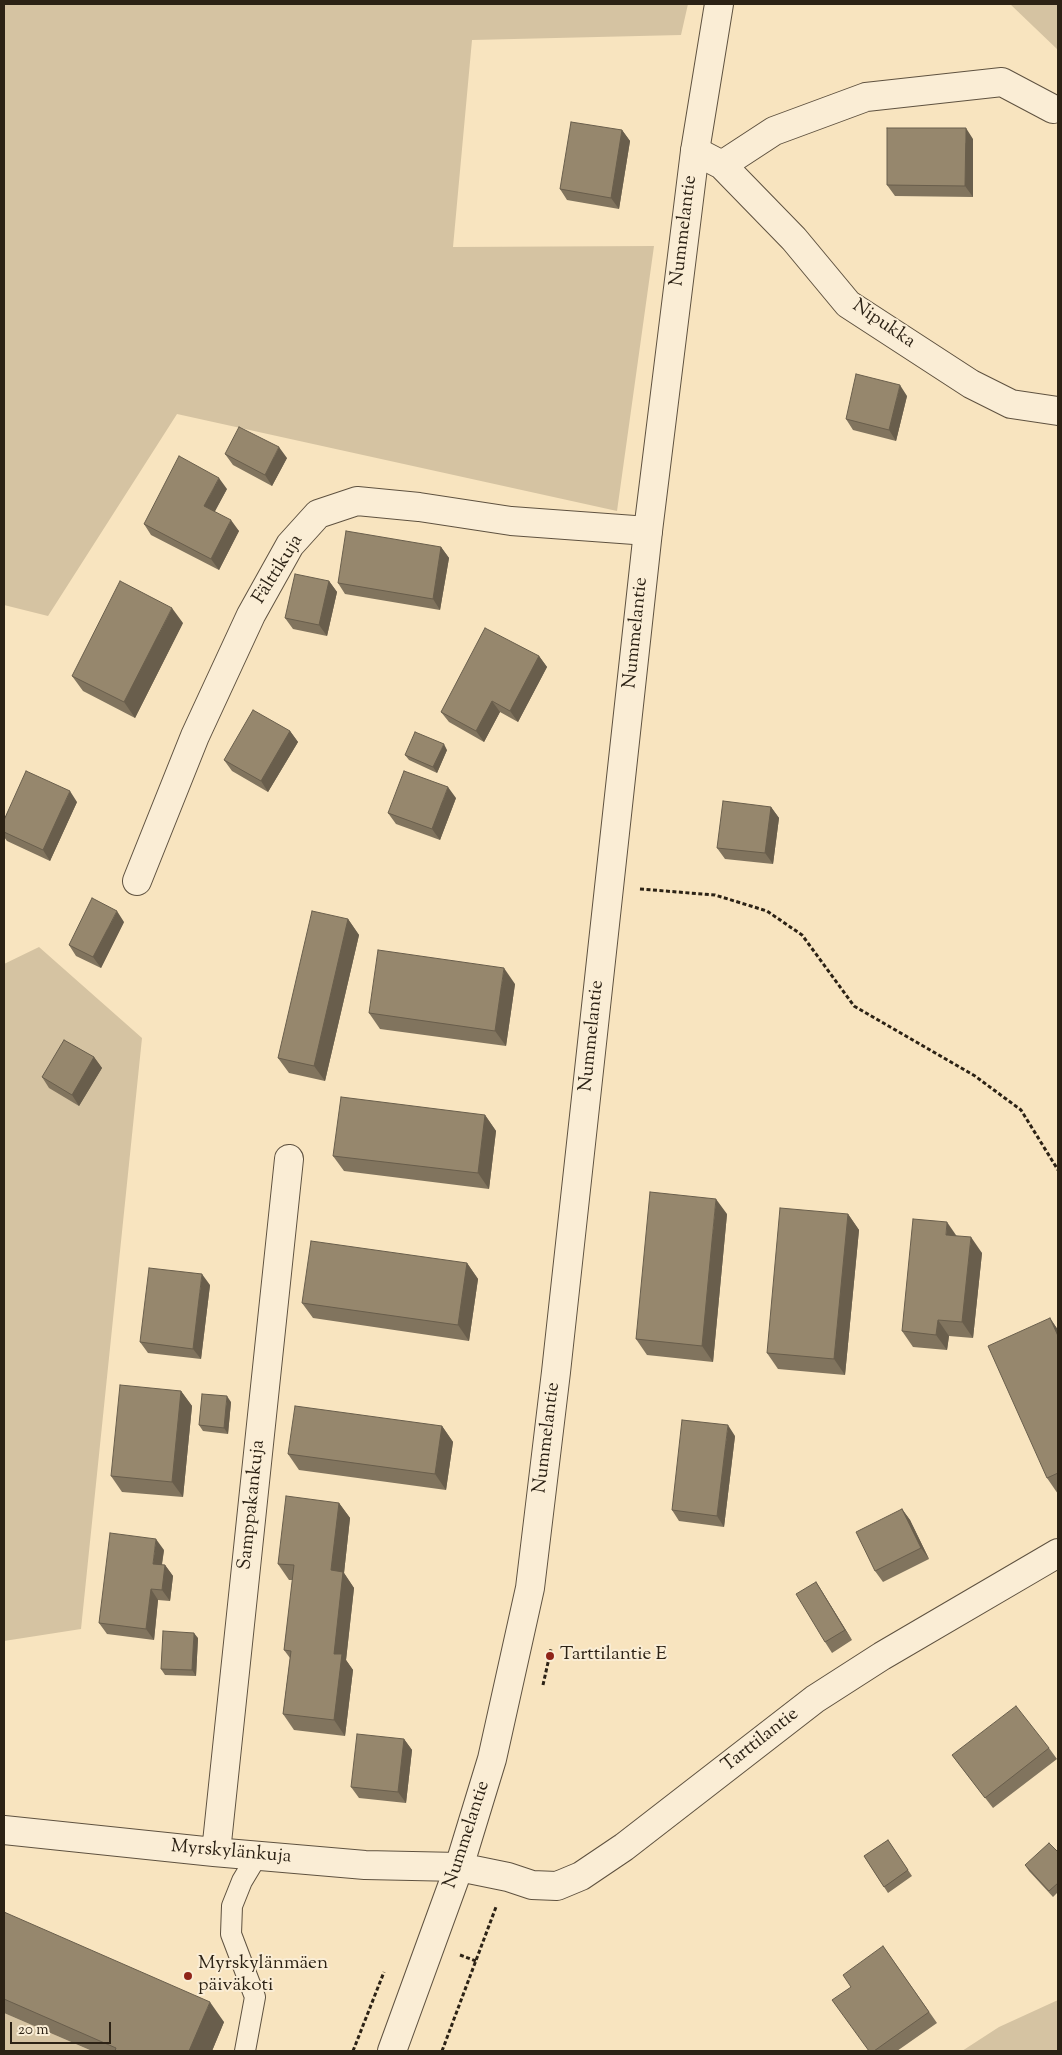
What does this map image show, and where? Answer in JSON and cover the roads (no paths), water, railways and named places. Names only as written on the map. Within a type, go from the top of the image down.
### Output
[{"type":"street","name":"Nummelantie","points":[[392,2051],[459,1867],[492,1759],[530,1588],[557,1362],[648,532],[695,151],[719,4]]},
{"type":"street","points":[[722,165],[774,130],[866,97],[1002,82],[1052,109]]},
{"type":"street","name":"Nipukka","points":[[695,151],[722,165],[794,239],[848,304],[972,384],[1011,404],[1058,411]]},
{"type":"street","name":"Fälttikuja","points":[[137,881],[196,736],[251,615],[290,545],[318,514],[357,500],[511,521],[648,532]]},
{"type":"street","name":"Samppakankuja","points":[[216,1852],[289,1159]]},
{"type":"street","name":"Tarttilantie","points":[[459,1867],[532,1884],[557,1886],[581,1876],[624,1847],[815,1699],[882,1656],[1058,1554]]},
{"type":"street","name":"Myrskylänkuja","points":[[4,1830],[365,1865],[459,1867]]},
{"type":"lane","points":[[245,2051],[255,1997],[231,1934],[232,1906],[242,1881],[258,1856]]},
{"type":"place","name":"Tarttilantie E","points":[[550,1656]]},
{"type":"place","name":"Myrskylänmäen päiväkoti","points":[[188,1976]]}]
